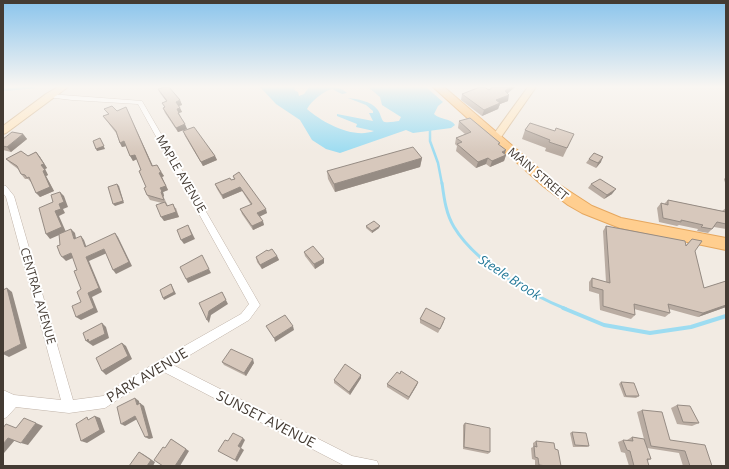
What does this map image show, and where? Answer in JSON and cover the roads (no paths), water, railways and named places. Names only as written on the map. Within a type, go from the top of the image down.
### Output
[{"type":"main road","points":[[3,131],[32,109]]},
{"type":"main road","name":"MAIN STREET","points":[[463,109],[557,192],[592,214],[626,224],[726,244]]},
{"type":"main road","points":[[496,138],[517,109]]},
{"type":"street","name":"MAPLE AVENUE","points":[[144,109],[255,305]]},
{"type":"street","name":"CENTRAL AVENUE","points":[[3,188],[10,196],[69,407]]},
{"type":"street","name":"PARK AVENUE","points":[[8,399],[69,407],[105,402],[162,365],[245,317],[255,305]]},
{"type":"street","name":"SUNSET AVENUE","points":[[162,365],[351,462],[372,466]]},
{"type":"street","points":[[3,413],[8,399]]},
{"type":"water","points":[[283,109],[307,109],[330,124],[357,133],[374,131],[356,127],[357,124],[337,116],[337,114],[373,121],[369,113],[373,113],[371,109],[377,109],[382,120],[384,122],[388,122],[399,121],[401,117],[388,109],[437,109],[434,114],[436,116],[451,121],[455,125],[451,128],[413,133],[406,130],[340,153],[326,149],[312,140],[300,120]]},
{"type":"waterway","name":"Steele Brook","points":[[427,128],[430,130],[430,141],[438,163],[442,184]]},
{"type":"waterway","name":"Steele Brook","points":[[442,183],[449,217],[463,240],[504,276],[551,303],[566,309]]},
{"type":"waterway","name":"Steele Brook","points":[[563,308],[604,325],[650,333],[691,327],[726,316]]}]
